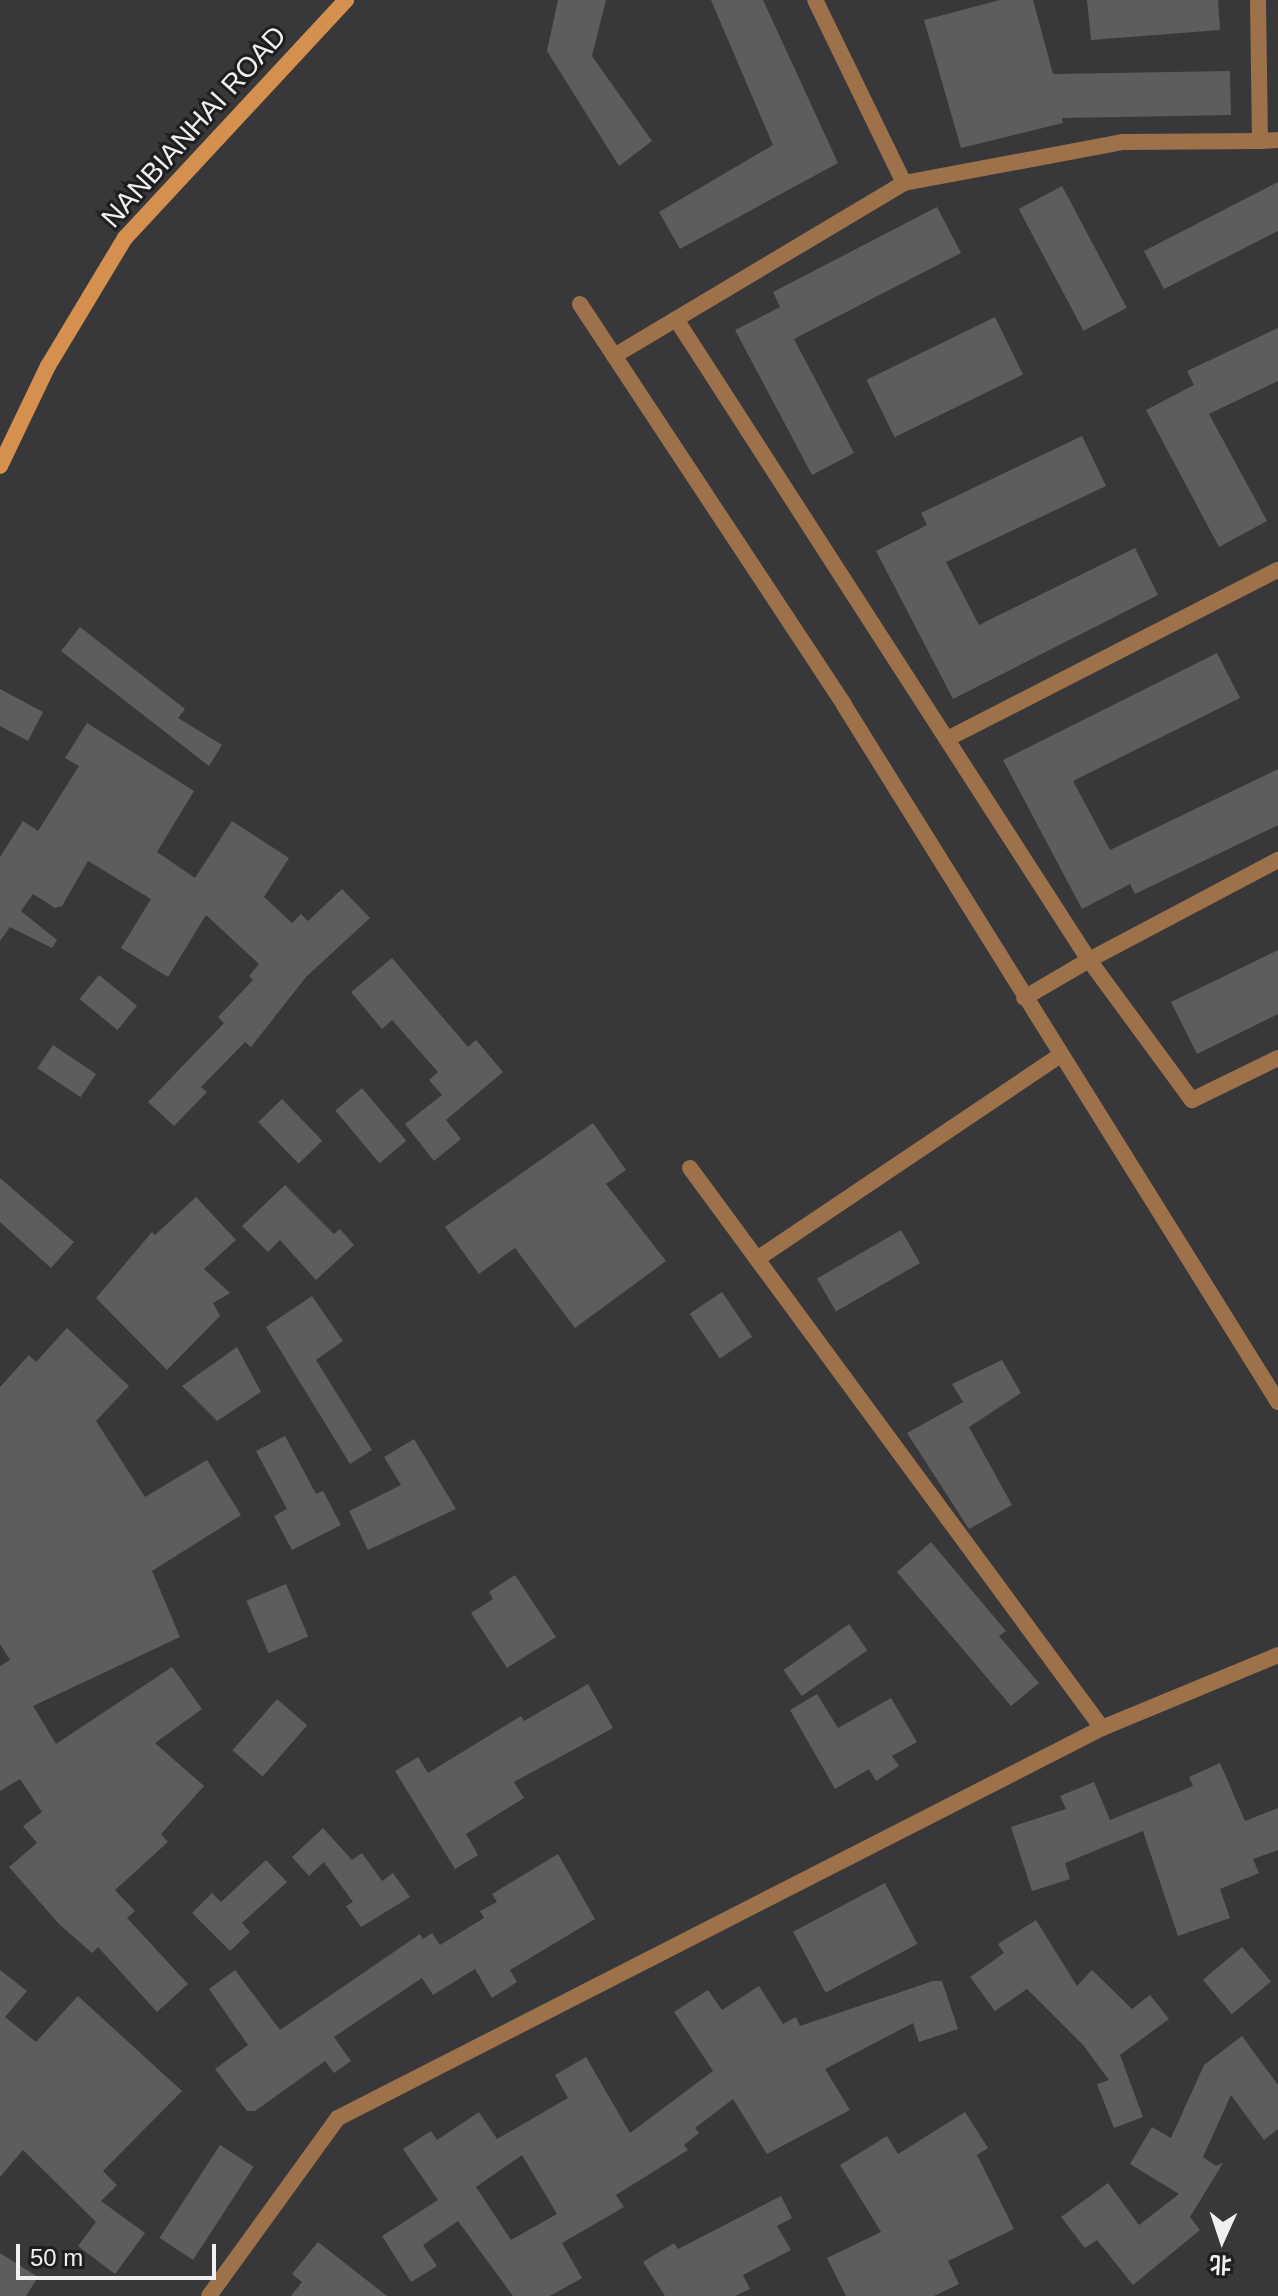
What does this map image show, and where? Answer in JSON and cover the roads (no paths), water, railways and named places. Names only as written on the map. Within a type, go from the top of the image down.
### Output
[{"type":"main road","name":"NANBIANHAI ROAD","points":[[0,466],[48,366],[125,238],[346,0]]},
{"type":"street","points":[[815,0],[904,183]]},
{"type":"street","points":[[1258,0],[1260,141]]},
{"type":"street","points":[[614,356],[904,183],[1123,142],[1278,140]]},
{"type":"street","points":[[580,304],[844,705],[1059,1056],[1278,1402]]},
{"type":"street","points":[[676,319],[949,738],[1089,960],[1192,1100],[1278,1058]]},
{"type":"street","points":[[949,738],[1278,570]]},
{"type":"street","points":[[1024,998],[1278,860]]},
{"type":"street","points":[[757,1259],[1059,1056]]},
{"type":"street","points":[[690,1168],[1102,1728]]},
{"type":"street","points":[[209,2296],[338,2118],[1102,1728],[1278,1655]]}]
